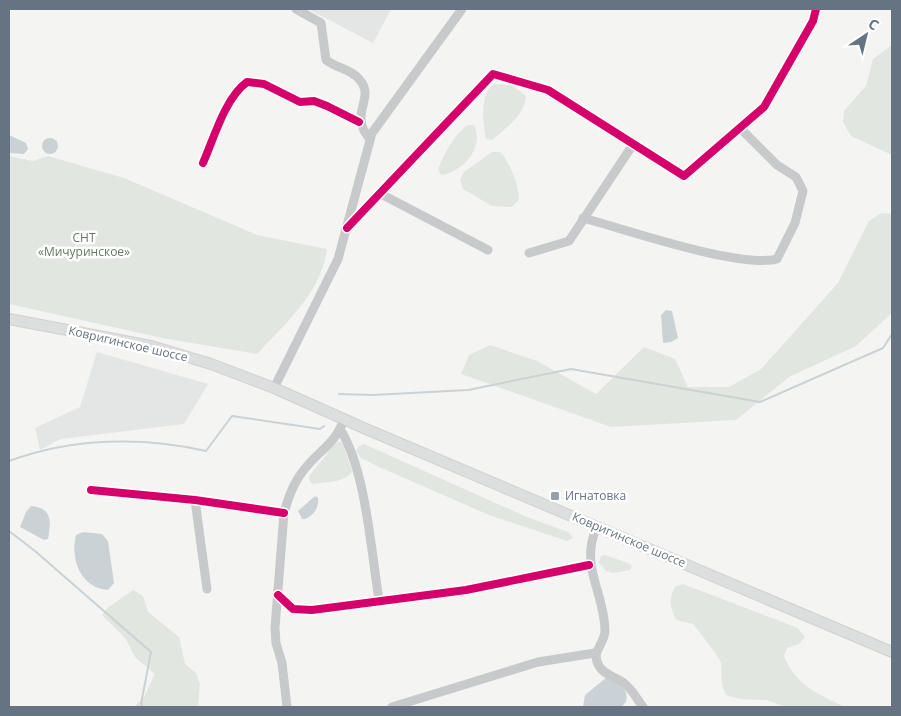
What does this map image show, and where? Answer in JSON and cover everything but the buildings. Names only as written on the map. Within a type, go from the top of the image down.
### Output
[{"type":"main road","name":"Ковригинское шоссе","points":[[9,319],[152,346],[211,364],[274,388],[342,424],[366,430],[892,652]]},
{"type":"street","points":[[296,9],[321,23],[326,60],[356,75],[364,85],[365,94],[359,122]]},
{"type":"street","points":[[274,388],[338,259],[370,139],[378,122],[462,9]]},
{"type":"street","points":[[347,228],[493,74],[548,90],[684,176],[764,107],[813,21],[816,9]]},
{"type":"street","points":[[203,163],[231,99],[237,89],[247,82],[264,84],[300,102],[314,102],[327,106],[359,122],[370,139]]},
{"type":"street","points":[[583,218],[711,254],[766,261],[777,259],[795,223],[802,191],[796,177],[777,165],[740,128]]},
{"type":"street","points":[[529,253],[570,241],[583,218],[634,143]]},
{"type":"street","points":[[381,194],[488,250]]},
{"type":"street","points":[[287,707],[282,663],[275,636],[284,513],[288,499],[300,474],[328,447],[342,424]]},
{"type":"street","points":[[342,424],[361,487],[378,600]]},
{"type":"street","points":[[91,490],[195,500],[284,513]]},
{"type":"street","points":[[195,500],[206,589]]},
{"type":"street","points":[[597,526],[590,542],[589,566],[597,586],[605,630],[602,641],[595,653],[599,667],[625,684],[642,707]]},
{"type":"street","points":[[278,595],[293,609],[301,611],[466,590],[589,566]]},
{"type":"street","points":[[392,707],[538,662],[595,653]]},
{"type":"shaded area","points":[[308,9],[391,9],[373,43]]},
{"type":"shaded area","points":[[9,135],[26,143],[28,149],[24,154],[9,153]]},
{"type":"shaded area","points":[[50,138],[56,140],[58,146],[56,152],[50,154],[44,152],[42,146],[44,140]]},
{"type":"shaded area","points":[[666,310],[672,311],[678,338],[671,342],[663,343],[661,315]]},
{"type":"shaded area","points":[[97,352],[208,384],[184,424],[61,439],[40,450],[35,428],[80,407]]},
{"type":"shaded area","points":[[315,496],[318,498],[318,505],[315,511],[305,519],[302,519],[298,511]]},
{"type":"shaded area","points":[[31,506],[38,507],[47,513],[50,522],[48,539],[44,540],[20,527],[26,512]]},
{"type":"shaded area","points":[[83,532],[102,534],[108,541],[114,583],[108,590],[90,584],[79,570],[76,562],[75,544],[76,535]]},
{"type":"shaded area","points":[[607,677],[624,690],[627,697],[626,702],[621,707],[583,707],[585,695]]},
{"type":"green space","points":[[892,45],[892,155],[851,136],[843,122],[844,111],[866,86],[873,59]]},
{"type":"green space","points":[[494,84],[512,85],[526,96],[525,103],[518,115],[509,126],[492,140],[486,139],[483,110],[486,95]]},
{"type":"green space","points":[[468,125],[474,125],[477,133],[477,142],[474,150],[464,164],[449,173],[441,175],[438,169],[446,151],[458,134]]},
{"type":"green space","points":[[492,152],[500,152],[503,155],[514,175],[519,196],[518,201],[512,207],[492,206],[463,189],[460,180],[464,172]]},
{"type":"green space","name":"СНТ «Мичуринское»","points":[[9,156],[33,161],[48,156],[124,178],[257,235],[327,249],[318,280],[301,306],[257,354],[162,338],[9,304]]},
{"type":"green space","points":[[881,213],[892,214],[892,313],[856,346],[789,377],[736,420],[611,427],[461,374],[469,355],[490,345],[537,361],[596,394],[644,347],[675,359],[688,387],[729,387],[761,369],[838,283],[869,221]]},
{"type":"green space","points":[[340,441],[343,444],[352,471],[340,480],[313,484],[310,482],[309,476],[335,444]]},
{"type":"green space","points":[[364,444],[527,517],[568,532],[573,538],[567,541],[489,515],[377,466],[361,458],[356,451],[359,446]]},
{"type":"green space","points":[[605,555],[628,563],[632,566],[630,570],[613,573],[606,571],[599,562],[601,556]]},
{"type":"green space","points":[[683,584],[798,628],[805,637],[799,644],[787,648],[784,656],[789,666],[808,688],[845,707],[786,707],[767,700],[740,699],[726,695],[722,685],[721,662],[714,651],[693,624],[676,620],[674,616],[671,607],[673,590],[676,586]]},
{"type":"green space","points":[[133,590],[143,596],[148,612],[179,637],[185,664],[196,673],[200,684],[198,707],[134,707],[144,697],[155,674],[135,657],[126,639],[102,615],[109,607]]},
{"type":"waterway","points":[[339,394],[373,395],[468,390],[571,369],[760,402],[883,348],[892,334]]},
{"type":"waterway","points":[[9,461],[57,448],[107,442],[157,443],[206,451],[232,416],[320,429],[324,426]]},
{"type":"waterway","points":[[9,531],[35,551],[151,652],[141,704],[143,707]]},
{"type":"cycle path","points":[[347,228],[493,74],[548,90],[684,176],[764,107],[813,21],[816,9]]},
{"type":"cycle path","points":[[203,163],[226,108],[239,89],[247,82],[264,84],[300,102],[314,101],[359,122]]},
{"type":"cycle path","points":[[91,490],[195,500],[284,513]]},
{"type":"cycle path","points":[[278,595],[293,609],[312,610],[466,590],[589,565]]},
{"type":"place","name":"Игнатовка","points":[[555,496]]}]
